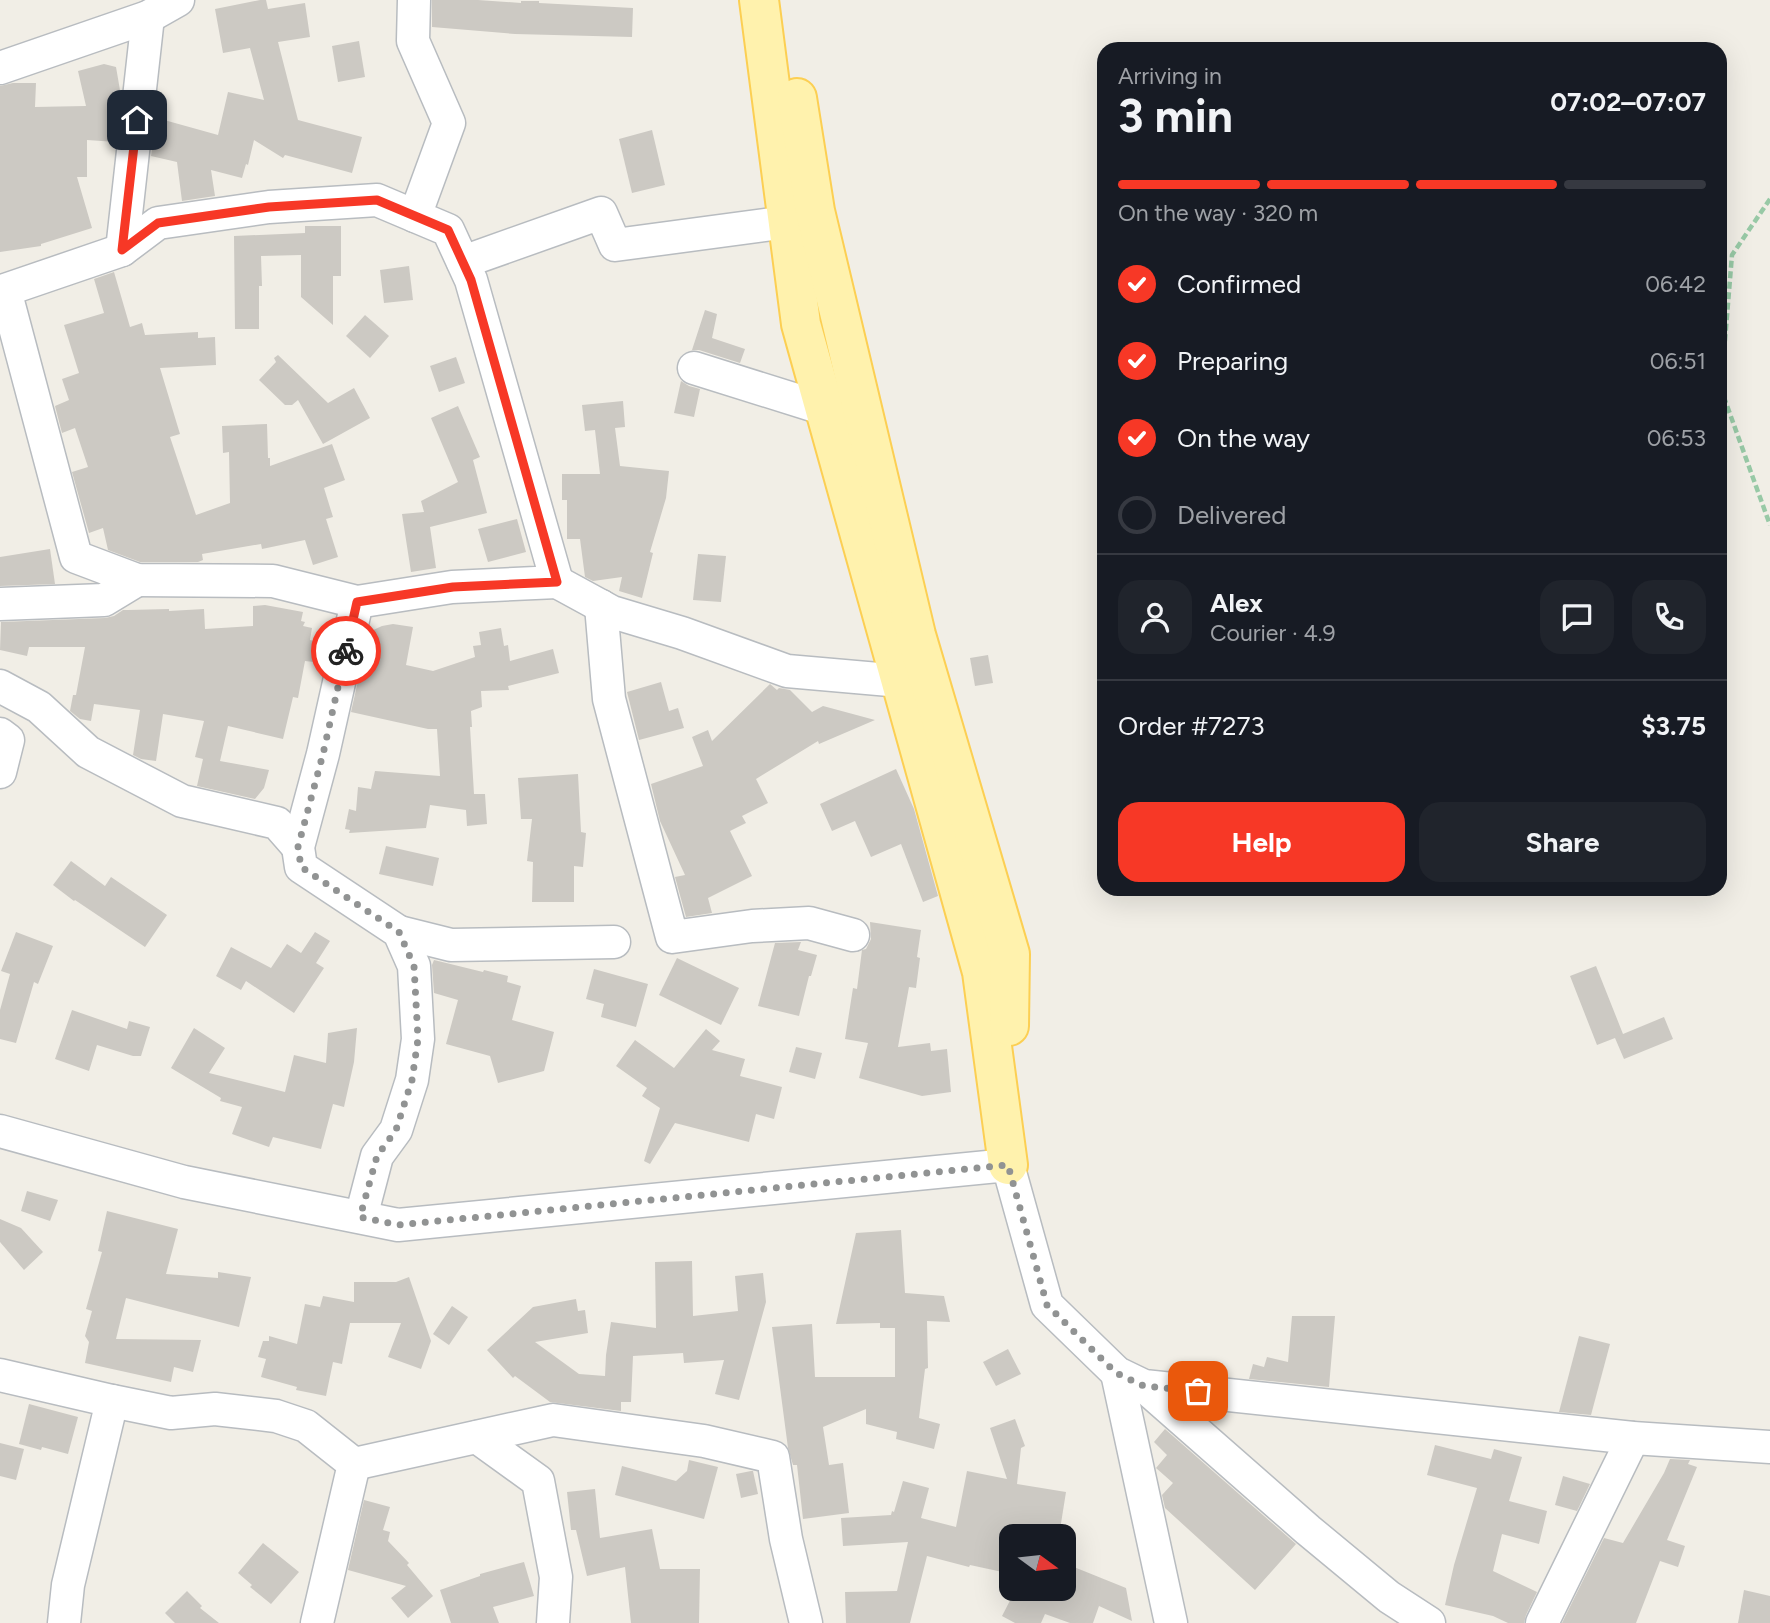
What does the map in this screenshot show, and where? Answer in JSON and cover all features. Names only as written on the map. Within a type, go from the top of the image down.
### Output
[{"type":"main road","points":[[759,0],[801,324],[982,972],[1008,1165]]},
{"type":"main road","points":[[782,0],[815,211],[824,251],[916,635],[1010,954],[1008,1165]]},
{"type":"street","points":[[0,68],[148,16],[178,0]]},
{"type":"street","points":[[414,0],[413,41],[449,123],[415,216]]},
{"type":"street","points":[[122,250],[148,16]]},
{"type":"street","points":[[557,582],[471,280],[448,230],[377,200],[269,207],[158,223],[122,250],[3,291],[76,557],[137,580],[273,581],[357,602],[453,587],[557,582],[612,612],[682,633],[787,671],[901,681]]},
{"type":"street","points":[[463,262],[601,213],[615,245],[788,222]]},
{"type":"street","points":[[694,368],[825,409]]},
{"type":"street","points":[[0,604],[104,600],[137,580]]},
{"type":"street","points":[[357,602],[323,754],[298,847],[301,867],[399,932],[452,945],[614,942]]},
{"type":"street","points":[[601,606],[609,699],[672,937],[752,926],[809,923],[853,935]]},
{"type":"street","points":[[0,686],[39,707],[88,752],[182,801],[277,823],[298,847]]},
{"type":"street","points":[[0,734],[8,740],[0,772]]},
{"type":"street","points":[[360,1217],[377,1156],[396,1130],[412,1080],[418,1039],[414,966],[399,932]]},
{"type":"street","points":[[0,1131],[184,1182],[398,1225],[1008,1165],[1047,1305],[1308,1530],[1390,1597],[1429,1623]]},
{"type":"street","points":[[0,1375],[171,1413],[215,1409],[276,1416],[306,1426],[354,1464]]},
{"type":"street","points":[[1130,1379],[1633,1438],[1770,1447]]},
{"type":"street","points":[[1130,1379],[1171,1623]]},
{"type":"street","points":[[64,1623],[68,1585],[112,1401]]},
{"type":"street","points":[[354,1464],[553,1420],[704,1441],[773,1457],[786,1539],[806,1623]]},
{"type":"street","points":[[477,1437],[538,1481],[556,1577],[553,1623]]},
{"type":"street","points":[[1542,1623],[1633,1438]]},
{"type":"street","points":[[317,1623],[354,1464]]},
{"type":"path","points":[[1727,316],[1732,255],[1770,199]]},
{"type":"path","points":[[1727,406],[1770,525]]},
{"type":"building","points":[[266,0],[268,9],[305,3],[310,37],[278,42],[298,120],[362,137],[352,173],[285,155],[283,158],[254,140],[242,178],[211,170],[215,196],[182,201],[177,162],[151,156],[157,118],[218,135],[228,92],[264,100],[250,48],[223,53],[215,9]]},
{"type":"building","points":[[432,0],[521,3],[539,1],[633,8],[632,37],[515,34],[432,27]]},
{"type":"building","points":[[359,41],[365,77],[338,82],[332,46]]},
{"type":"building","points":[[104,64],[116,67],[121,96],[116,142],[87,140],[87,177],[77,177],[92,228],[41,246],[0,252],[0,86],[36,83],[35,107],[86,106],[78,71]]},
{"type":"building","points":[[652,130],[665,185],[632,193],[619,139]]},
{"type":"building","points":[[305,226],[341,226],[341,276],[333,276],[333,325],[301,297],[301,255],[261,256],[259,329],[235,329],[234,236],[305,233]]},
{"type":"building","points":[[409,266],[413,300],[384,303],[380,270]]},
{"type":"building","points":[[114,272],[130,327],[142,323],[145,335],[198,332],[198,338],[215,337],[216,365],[160,368],[180,434],[170,437],[196,515],[230,503],[229,452],[223,453],[222,426],[267,424],[270,466],[332,444],[345,480],[324,488],[333,517],[326,519],[338,557],[313,565],[305,540],[262,549],[261,544],[202,554],[203,560],[198,562],[140,562],[108,550],[103,528],[89,533],[72,472],[88,467],[75,428],[62,433],[55,406],[69,400],[62,379],[79,373],[64,325],[104,313],[94,279]]},
{"type":"building","points":[[705,310],[717,314],[712,338],[745,349],[740,363],[692,350]]},
{"type":"building","points":[[365,315],[389,336],[370,358],[346,336]]},
{"type":"building","points":[[278,355],[328,403],[354,388],[370,418],[323,444],[298,400],[292,405],[285,405],[259,380],[276,362],[274,358]]},
{"type":"building","points":[[456,357],[465,383],[439,392],[430,366]]},
{"type":"building","points":[[681,381],[700,389],[694,417],[674,413]]},
{"type":"building","points":[[623,401],[625,427],[615,428],[620,466],[669,471],[666,498],[650,552],[653,553],[642,598],[619,591],[622,577],[593,581],[585,577],[580,539],[567,539],[567,500],[562,500],[562,474],[600,474],[595,430],[585,431],[582,405]]},
{"type":"building","points":[[458,406],[480,457],[473,460],[487,513],[430,527],[436,568],[411,572],[402,514],[424,512],[421,501],[458,482],[431,418]]},
{"type":"building","points":[[517,519],[526,552],[488,562],[478,529]]},
{"type":"building","points":[[50,549],[55,584],[0,586],[0,557]]},
{"type":"building","points":[[698,554],[726,556],[721,602],[693,600]]},
{"type":"building","points":[[265,605],[303,612],[303,626],[312,628],[310,640],[318,642],[314,662],[305,661],[298,698],[293,697],[283,739],[228,726],[220,761],[269,770],[264,788],[255,799],[197,786],[203,759],[195,757],[204,721],[163,714],[156,761],[133,755],[140,710],[94,704],[91,721],[80,719],[70,711],[73,695],[76,695],[85,647],[29,647],[27,656],[0,650],[1,622],[105,618],[123,610],[204,609],[205,629],[253,626],[253,606]]},
{"type":"building","points":[[393,624],[413,627],[406,665],[433,671],[475,657],[473,646],[481,645],[479,632],[501,628],[504,646],[508,645],[510,661],[553,649],[559,673],[508,686],[509,690],[481,691],[482,707],[471,711],[474,794],[485,794],[487,824],[467,826],[466,810],[430,805],[426,828],[349,833],[350,830],[345,829],[349,809],[356,811],[358,787],[371,789],[375,771],[440,776],[437,729],[351,712],[369,632]]},
{"type":"building","points":[[988,655],[993,683],[975,686],[970,658]]},
{"type":"building","points":[[661,682],[669,711],[678,708],[684,728],[639,740],[627,692]]},
{"type":"building","points":[[770,684],[777,690],[790,690],[812,712],[823,706],[875,720],[819,744],[818,741],[756,779],[768,803],[742,816],[746,823],[730,831],[752,876],[708,898],[712,913],[686,917],[675,877],[685,875],[660,821],[651,784],[703,766],[692,737],[708,730],[712,741]]},
{"type":"building","points":[[896,769],[914,809],[938,896],[923,902],[901,844],[871,857],[855,821],[832,831],[820,804]]},
{"type":"building","points":[[578,774],[581,832],[586,833],[583,867],[574,866],[574,902],[532,902],[533,862],[527,861],[532,819],[521,819],[518,778]]},
{"type":"building","points":[[386,846],[439,858],[433,886],[379,874]]},
{"type":"building","points":[[71,861],[105,886],[111,877],[167,915],[145,947],[53,885]]},
{"type":"building","points":[[870,922],[921,930],[916,988],[909,987],[898,1047],[930,1043],[931,1051],[947,1049],[951,1092],[922,1096],[859,1078],[868,1043],[845,1039],[853,988],[857,989],[862,950],[866,949],[871,939]]},
{"type":"building","points":[[16,932],[53,946],[38,984],[34,982],[16,1043],[0,1039],[0,1010],[10,974],[1,971]]},
{"type":"building","points":[[315,932],[330,941],[316,963],[324,968],[294,1013],[246,981],[241,990],[216,976],[231,947],[271,968],[287,944],[301,953]]},
{"type":"building","points":[[801,942],[798,950],[817,955],[799,1016],[758,1006],[775,943]]},
{"type":"building","points":[[677,958],[739,988],[721,1025],[659,995]]},
{"type":"building","points":[[434,960],[508,976],[507,982],[521,986],[512,1020],[554,1032],[544,1071],[498,1083],[490,1056],[446,1044],[458,1000],[434,993]]},
{"type":"building","points":[[1596,966],[1623,1034],[1664,1017],[1673,1039],[1624,1059],[1615,1038],[1597,1045],[1570,976]]},
{"type":"building","points":[[594,969],[648,984],[636,1027],[601,1017],[604,1004],[586,999]]},
{"type":"building","points":[[72,1010],[127,1029],[129,1021],[150,1027],[141,1056],[97,1045],[89,1071],[55,1059]]},
{"type":"building","points":[[194,1028],[225,1048],[209,1073],[285,1092],[294,1055],[326,1063],[328,1033],[357,1028],[354,1062],[344,1107],[333,1104],[321,1149],[273,1137],[269,1147],[232,1134],[242,1107],[220,1101],[221,1098],[171,1068]]},
{"type":"building","points":[[706,1029],[720,1041],[712,1050],[745,1059],[740,1076],[782,1087],[774,1119],[756,1114],[749,1142],[675,1123],[650,1164],[644,1161],[660,1108],[642,1096],[647,1088],[616,1066],[635,1040],[674,1068]]},
{"type":"building","points":[[796,1047],[822,1053],[815,1079],[789,1072]]},
{"type":"building","points":[[27,1191],[58,1200],[50,1221],[21,1211]]},
{"type":"building","points":[[107,1211],[178,1229],[166,1274],[218,1278],[218,1272],[251,1277],[239,1327],[126,1298],[116,1339],[201,1340],[193,1372],[174,1367],[171,1382],[85,1363],[89,1342],[85,1336],[92,1311],[86,1309],[102,1252],[98,1251]]},
{"type":"building","points":[[0,1219],[21,1228],[43,1252],[24,1270],[0,1242]]},
{"type":"building","points":[[901,1230],[905,1293],[944,1296],[950,1322],[927,1321],[928,1368],[925,1369],[919,1418],[940,1424],[934,1449],[896,1439],[897,1432],[866,1424],[866,1409],[823,1427],[829,1465],[843,1463],[849,1513],[803,1519],[797,1465],[793,1465],[788,1448],[772,1327],[812,1324],[815,1377],[895,1377],[895,1328],[880,1328],[880,1323],[836,1324],[856,1233]]},
{"type":"building","points":[[692,1261],[693,1316],[738,1311],[735,1276],[763,1273],[766,1302],[739,1400],[715,1394],[724,1360],[684,1363],[683,1353],[633,1356],[631,1402],[621,1402],[621,1411],[550,1402],[515,1376],[513,1378],[487,1350],[533,1307],[576,1299],[578,1311],[585,1310],[588,1333],[535,1342],[579,1374],[605,1376],[611,1322],[656,1328],[655,1262]]},
{"type":"building","points":[[409,1277],[431,1341],[421,1369],[388,1357],[401,1323],[350,1323],[342,1364],[333,1362],[326,1396],[296,1390],[297,1387],[261,1377],[266,1359],[258,1357],[263,1341],[269,1341],[269,1336],[297,1344],[305,1304],[320,1307],[323,1296],[354,1302],[354,1282],[396,1282]]},
{"type":"building","points":[[452,1306],[468,1317],[449,1345],[433,1334]]},
{"type":"building","points":[[1292,1316],[1335,1316],[1329,1387],[1249,1379],[1253,1364],[1264,1367],[1267,1357],[1288,1362]]},
{"type":"building","points":[[1579,1336],[1610,1344],[1591,1415],[1559,1412]]},
{"type":"building","points":[[1008,1349],[1021,1374],[996,1386],[983,1362]]},
{"type":"building","points":[[29,1404],[78,1417],[68,1454],[19,1444]]},
{"type":"building","points":[[1015,1419],[1025,1446],[1021,1448],[1017,1484],[1066,1492],[1061,1524],[999,1524],[999,1571],[927,1556],[910,1623],[846,1623],[845,1592],[897,1591],[908,1542],[843,1546],[841,1518],[891,1515],[903,1481],[929,1488],[921,1518],[956,1527],[967,1471],[1007,1479],[990,1428]]},
{"type":"building","points":[[1165,1429],[1296,1544],[1255,1590],[1165,1508],[1162,1495],[1173,1483],[1156,1468],[1167,1455],[1154,1442]]},
{"type":"building","points":[[0,1443],[24,1449],[16,1480],[0,1476]]},
{"type":"building","points":[[1435,1445],[1491,1459],[1494,1449],[1522,1457],[1509,1501],[1547,1511],[1539,1544],[1502,1534],[1493,1571],[1537,1592],[1524,1623],[1508,1623],[1493,1616],[1445,1605],[1477,1488],[1427,1475]]},
{"type":"building","points":[[1670,1459],[1690,1460],[1688,1464],[1697,1467],[1667,1540],[1685,1546],[1678,1567],[1660,1561],[1636,1623],[1562,1623],[1604,1538],[1623,1543]]},
{"type":"building","points":[[689,1460],[718,1467],[704,1519],[615,1495],[622,1466],[676,1481],[687,1471]]},
{"type":"building","points":[[753,1471],[758,1494],[741,1498],[736,1474]]},
{"type":"building","points":[[1563,1476],[1590,1484],[1577,1511],[1555,1505]]},
{"type":"building","points":[[595,1489],[600,1538],[652,1529],[660,1569],[700,1569],[699,1623],[631,1623],[625,1567],[587,1576],[576,1530],[571,1530],[567,1492]]},
{"type":"building","points":[[364,1500],[390,1507],[383,1530],[390,1532],[388,1541],[409,1563],[407,1565],[433,1596],[408,1618],[391,1598],[406,1586],[348,1570]]},
{"type":"building","points":[[263,1543],[299,1572],[271,1604],[238,1573]]},
{"type":"building","points":[[524,1562],[534,1596],[493,1607],[499,1623],[451,1623],[440,1590],[480,1574]]},
{"type":"building","points":[[1076,1568],[1126,1588],[1132,1621],[1099,1606],[1093,1623],[1070,1623],[1045,1614],[1041,1623],[1015,1623],[1002,1616],[1010,1601],[1076,1601]]},
{"type":"building","points":[[1744,1590],[1770,1596],[1770,1623],[1738,1623]]},
{"type":"building","points":[[187,1591],[202,1606],[200,1608],[219,1623],[175,1623],[165,1613]]},
{"type":"way so far","points":[[346,651],[323,754],[298,847],[301,867],[399,932],[414,966],[418,1039],[412,1080],[396,1130],[377,1156],[360,1217],[398,1225],[1008,1165],[1047,1305],[1116,1373],[1144,1386],[1198,1391]]},
{"type":"route","points":[[137,120],[122,250],[158,223],[269,207],[377,200],[448,230],[471,280],[557,582],[453,587],[357,602],[346,651]]}]
